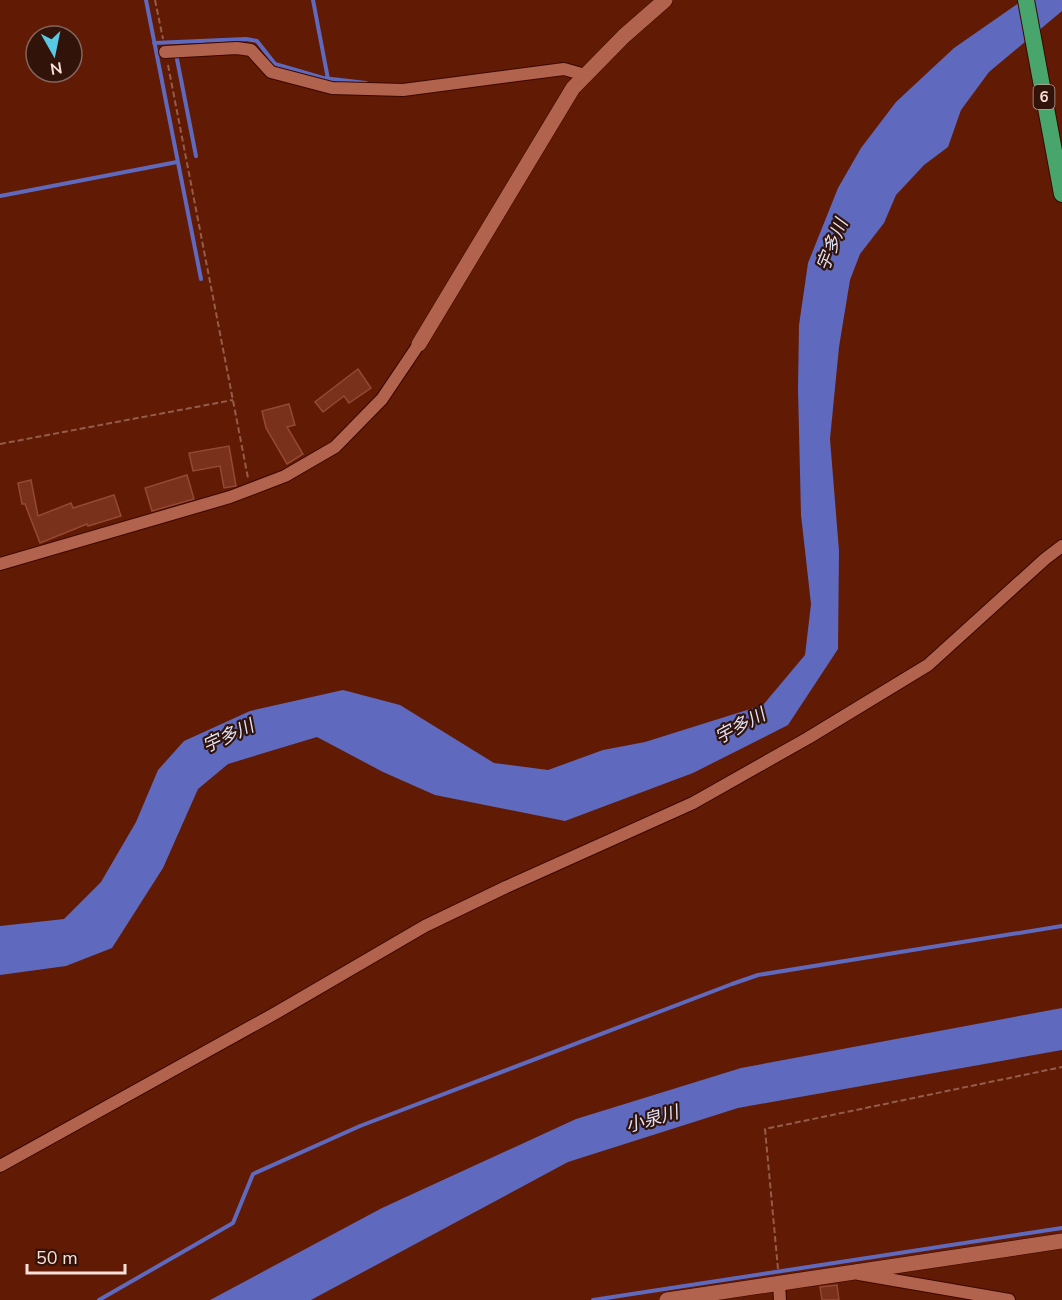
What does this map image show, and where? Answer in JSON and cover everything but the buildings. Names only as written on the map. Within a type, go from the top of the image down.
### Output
[{"type":"highway","name":"6","points":[[1026,0],[1062,194]]},
{"type":"street","points":[[0,564],[250,489],[285,476],[335,447],[382,399],[419,344],[573,88],[624,36],[665,0]]},
{"type":"street","points":[[165,52],[237,48],[251,50],[271,72],[332,88],[403,90],[564,69],[585,75]]},
{"type":"street","points":[[0,1166],[222,1043],[425,926],[506,886],[693,803],[808,738],[928,664],[1062,546]]},
{"type":"street","points":[[667,1300],[1062,1241]]},
{"type":"street","points":[[852,1273],[1009,1300]]},
{"type":"street","points":[[779,1284],[780,1300]]},
{"type":"path","points":[[155,0],[250,489]]},
{"type":"path","points":[[0,444],[233,400]]},
{"type":"path","points":[[779,1284],[765,1129],[1062,1067]]},
{"type":"water","name":"宇多川","points":[[1023,0],[1062,0],[1062,11],[989,72],[961,110],[948,147],[924,165],[896,195],[884,223],[860,254],[850,280],[839,347],[830,439],[839,551],[838,649],[788,725],[693,773],[565,821],[435,795],[383,772],[317,737],[228,764],[198,789],[163,868],[112,948],[66,966],[0,975],[0,926],[64,919],[101,882],[136,822],[158,770],[184,741],[250,711],[343,690],[400,705],[494,763],[548,770],[603,750],[645,742],[763,705],[805,655],[811,604],[801,515],[798,389],[799,325],[808,263],[838,188],[861,148],[896,102],[954,48]]},
{"type":"water","name":"小泉川","points":[[1062,1008],[1062,1050],[738,1108],[568,1162],[311,1300],[210,1300],[382,1208],[576,1119],[741,1068]]},
{"type":"waterway","points":[[146,0],[201,279]]},
{"type":"waterway","points":[[313,0],[328,79]]},
{"type":"waterway","points":[[154,43],[246,39],[257,41],[275,64],[323,78],[366,83]]},
{"type":"waterway","points":[[176,54],[196,156]]},
{"type":"waterway","points":[[0,196],[177,162]]},
{"type":"waterway","points":[[99,1300],[233,1223],[253,1174],[360,1126],[758,975],[1062,926]]},
{"type":"waterway","points":[[593,1300],[1062,1228]]}]
